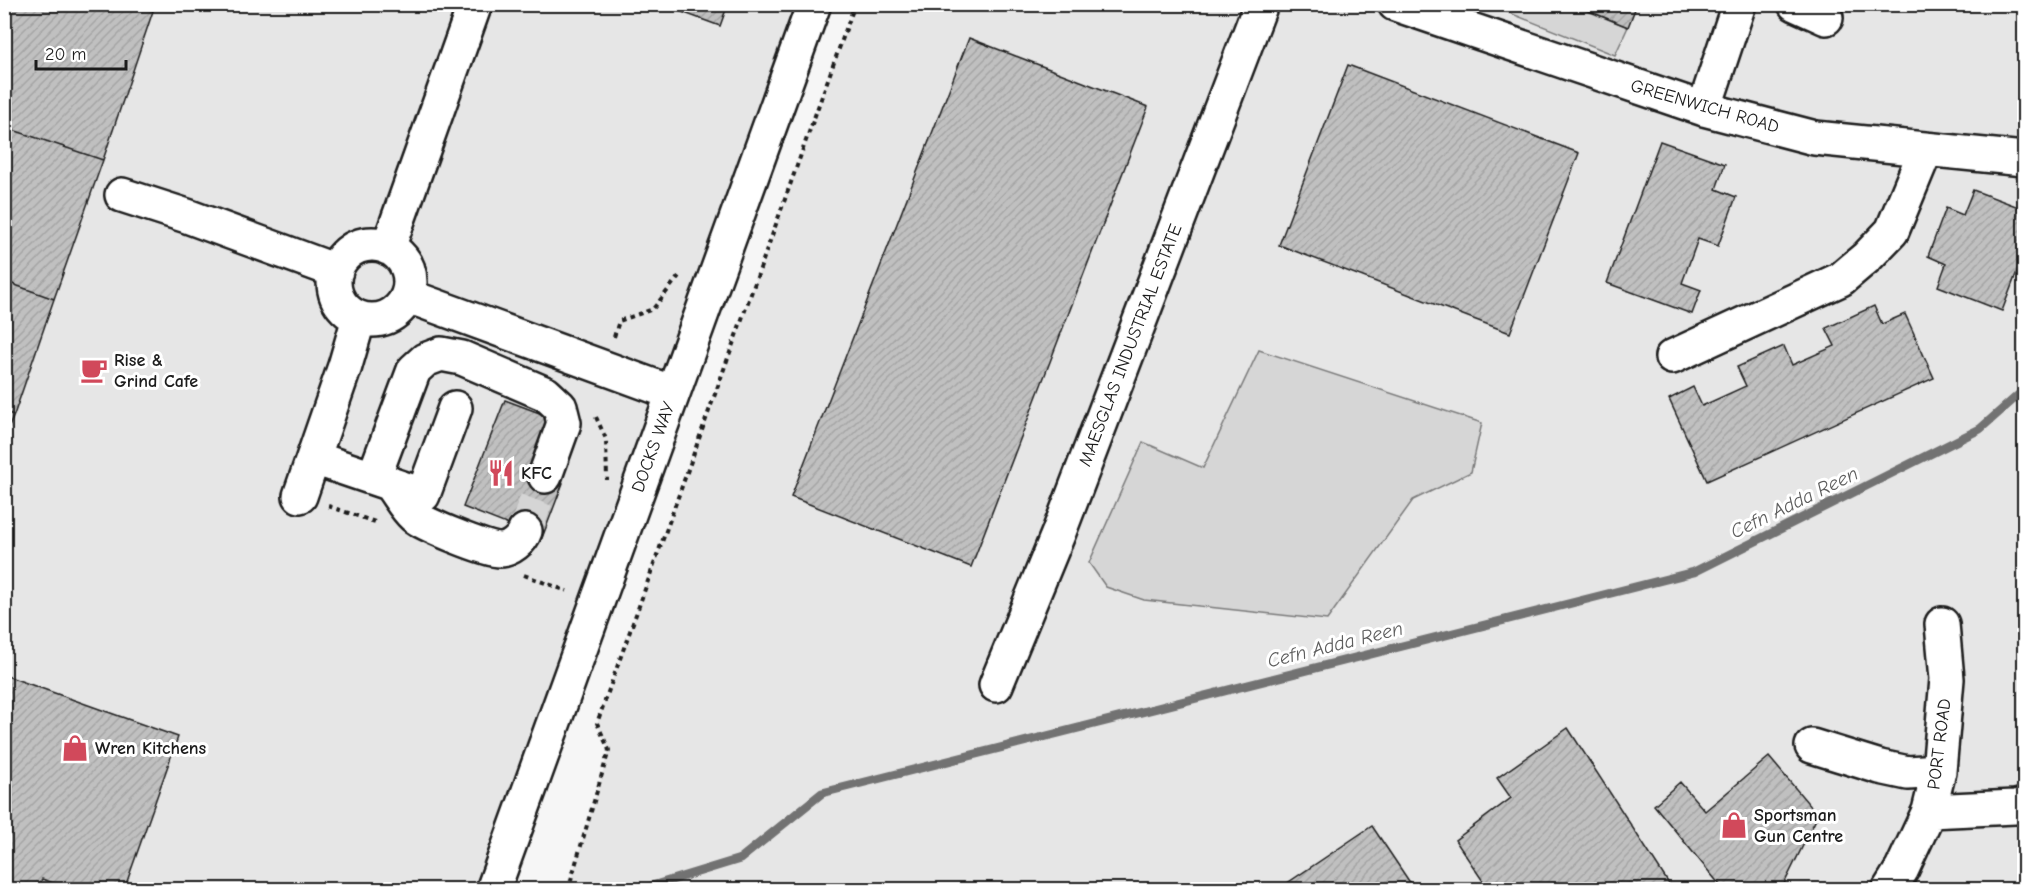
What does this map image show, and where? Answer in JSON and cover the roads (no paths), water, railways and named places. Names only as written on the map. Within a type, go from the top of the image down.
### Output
[{"type":"street","points":[[388,248],[476,4]]},
{"type":"street","name":"DOCKS WAY","points":[[493,890],[814,4]]},
{"type":"street","name":"MAESGLAS INDUSTRIAL ESTATE","points":[[996,685],[1059,532],[1261,4]]},
{"type":"street","name":"GREENWICH ROAD","points":[[1395,4],[1704,109],[1815,138],[2025,159]]},
{"type":"street","points":[[1704,109],[1739,4]]},
{"type":"street","points":[[1795,4],[1826,18]]},
{"type":"street","points":[[1672,357],[1840,279],[1867,257],[1892,231],[1926,149]]},
{"type":"street","points":[[122,195],[188,216],[336,271]]},
{"type":"street","points":[[376,244],[388,248],[398,254],[410,273],[411,284],[408,296],[394,314],[383,319],[371,321],[359,318],[349,313],[336,294],[336,271],[342,259],[352,250],[363,245],[376,244]]},
{"type":"street","points":[[408,296],[673,393]]},
{"type":"street","points":[[300,496],[359,318]]},
{"type":"street","points":[[381,480],[414,370],[425,360],[441,354],[462,358],[546,394],[560,407],[564,423],[545,476]]},
{"type":"street","points":[[314,458],[423,495],[455,408]]},
{"type":"street","points":[[381,480],[415,517],[480,547],[501,550],[513,545],[524,536],[525,531]]},
{"type":"street","name":"PORT ROAD","points":[[1889,890],[1902,869],[1929,811],[1939,771],[1947,679],[1942,624]]},
{"type":"street","points":[[1812,746],[1880,767],[1908,773],[1939,771]]},
{"type":"street","points":[[1929,811],[2025,805]]},
{"type":"waterway","name":"Cefn Adda Reen","points":[[639,890],[740,859],[822,793],[1694,572],[1980,429],[2024,390]]},
{"type":"tunnel","points":[[525,531],[545,476]]},
{"type":"place","name":"Rise & Grind Cafe","points":[[94,370]]},
{"type":"place","name":"KFC","points":[[501,473]]},
{"type":"place","name":"Wren Kitchens","points":[[75,748]]},
{"type":"place","name":"Sportsman Gun Centre","points":[[1734,825]]}]
